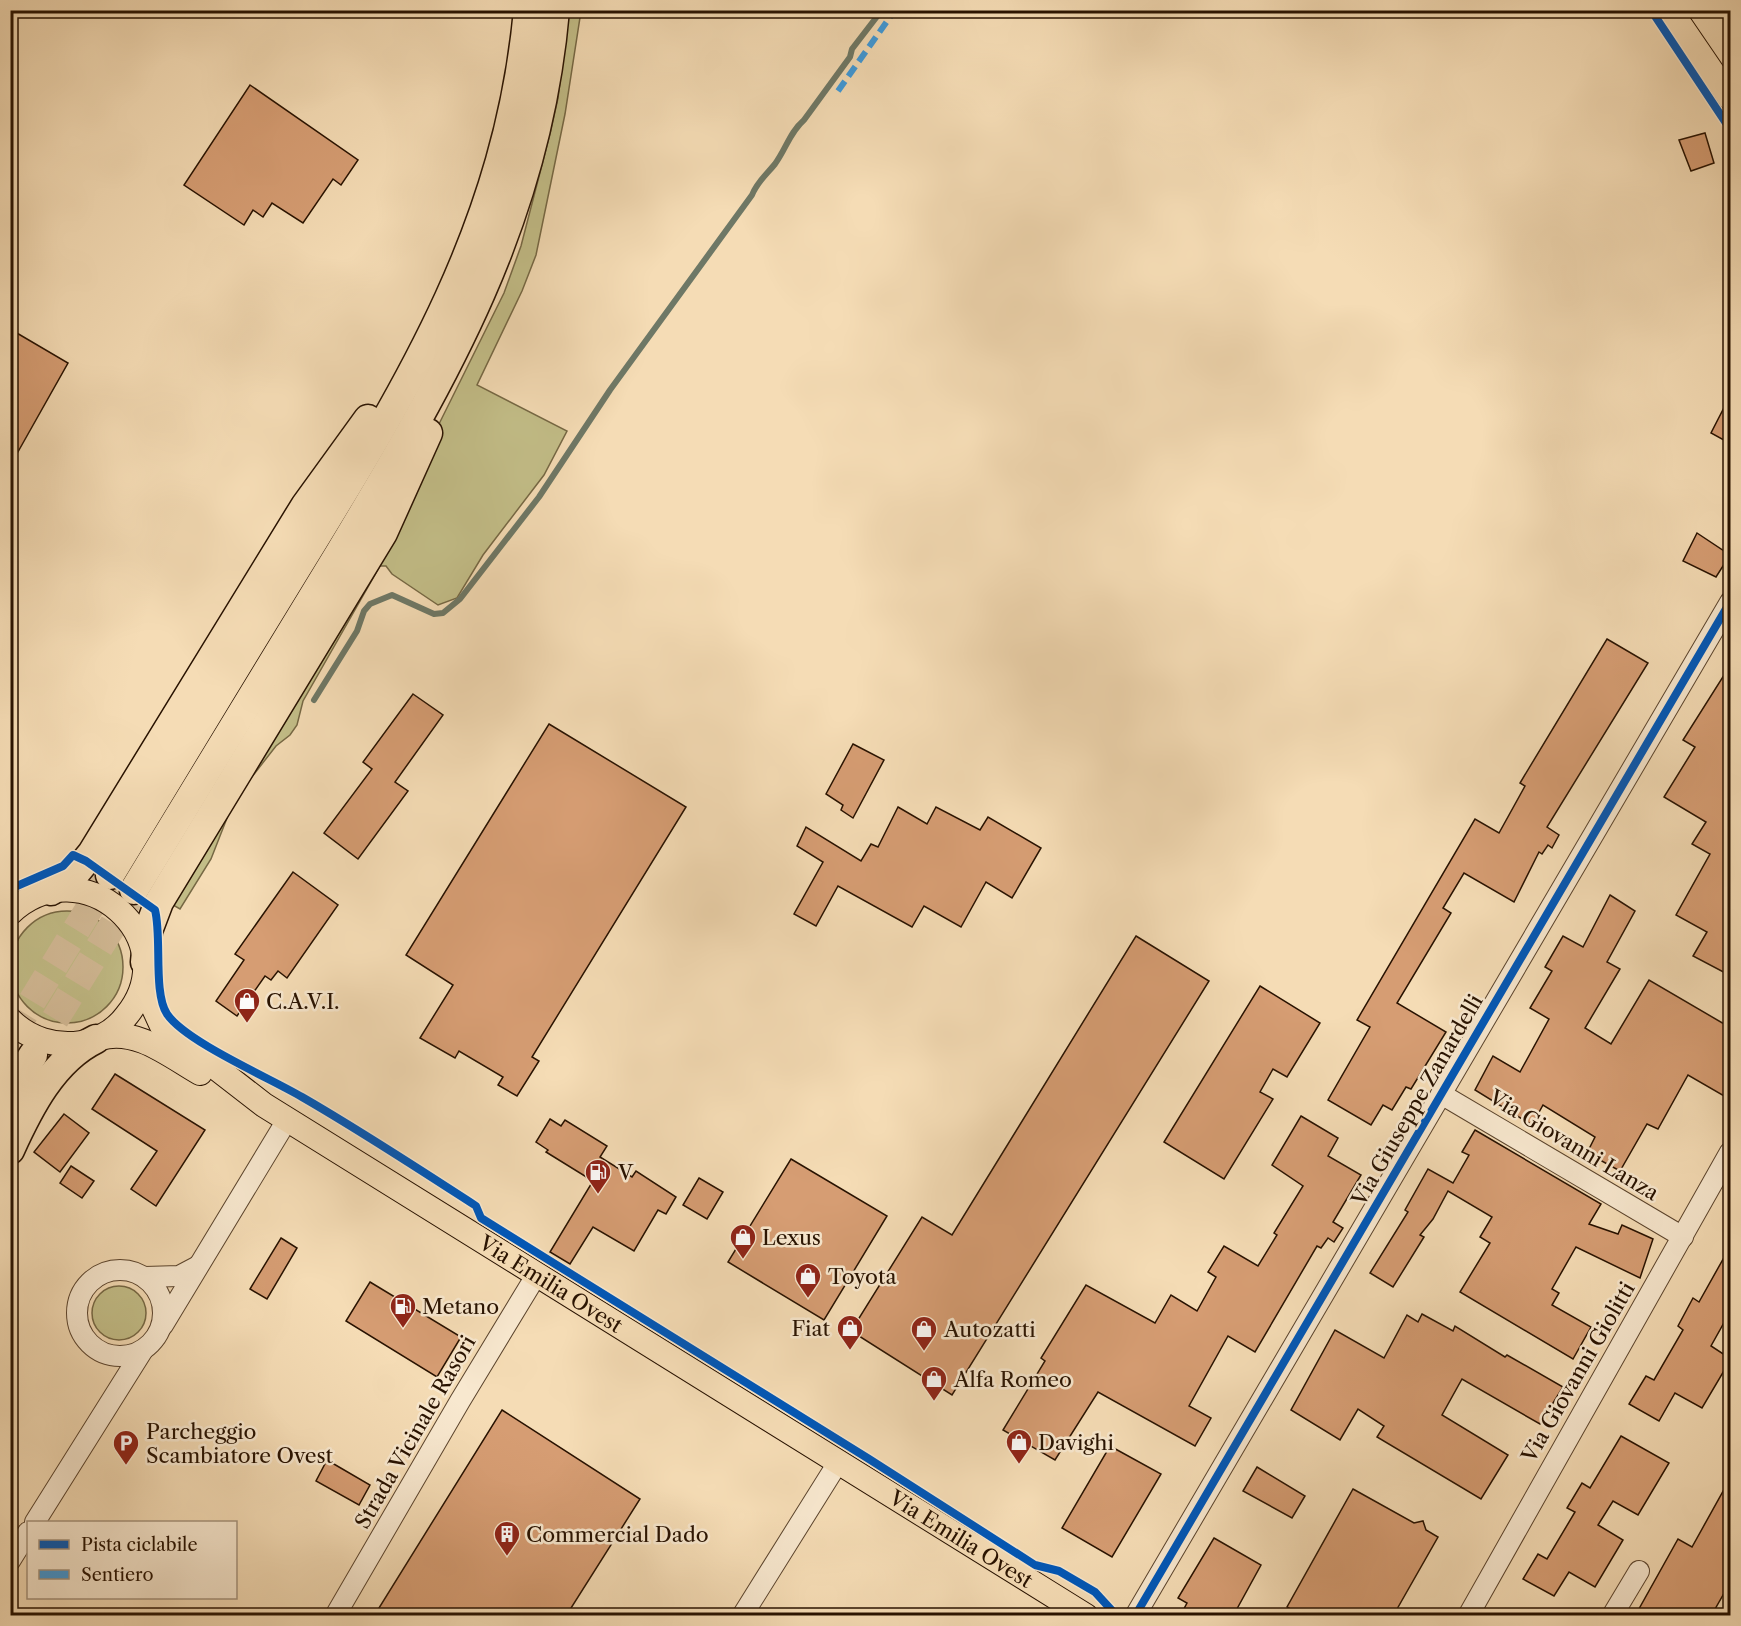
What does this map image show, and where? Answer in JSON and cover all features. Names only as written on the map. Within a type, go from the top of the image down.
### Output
[{"type":"highway","points":[[110,875],[321,528],[412,373],[469,256],[487,209],[504,150],[518,88],[528,10]]},
{"type":"highway","points":[[145,962],[148,931],[164,893],[394,511],[438,411],[499,286],[510,250],[518,201],[541,109],[555,10]]},
{"type":"highway","points":[[25,902],[74,875],[92,853],[305,506],[393,384],[447,282],[504,150]]},
{"type":"highway","points":[[134,890],[362,516],[433,393],[483,292],[518,201]]},
{"type":"highway","points":[[10,1150],[24,1122],[55,1072],[72,1055],[96,1039]]},
{"type":"highway","points":[[10,1092],[33,1055]]},
{"type":"main road","points":[[1670,10],[1731,98]]},
{"type":"main road","name":"Via Emilia Ovest","points":[[25,902],[63,889],[87,892],[119,909],[134,928],[145,962],[150,1002],[162,1026],[264,1105],[1086,1616]]},
{"type":"main road","name":"Via Emilia Ovest","points":[[96,1039],[117,1026],[133,1008],[142,986],[145,962]]},
{"type":"main road","name":"Via Emilia Ovest","points":[[10,1020],[26,1032],[48,1042],[73,1044],[120,1035],[135,1038],[264,1105]]},
{"type":"street","name":"Via Giuseppe Zanardelli","points":[[1135,1616],[1731,602]]},
{"type":"street","name":"Via Giovanni Lanza","points":[[1442,1094],[1683,1237]]},
{"type":"street","points":[[35,1521],[143,1350],[154,1340],[287,1120]]},
{"type":"street","name":"Via Giovanni Giolitti","points":[[1468,1616],[1731,1152]]},
{"type":"street","points":[[145,1277],[179,1276],[198,1266]]},
{"type":"street","points":[[143,1350],[130,1355],[116,1356],[96,1349],[82,1333],[77,1320],[77,1305],[87,1286],[103,1273],[118,1270],[132,1271],[145,1277],[155,1287],[162,1300],[164,1314],[161,1328]]},
{"type":"street","name":"Strada Vicinale Rasori","points":[[335,1616],[537,1274]]},
{"type":"street","points":[[742,1616],[839,1461]]},
{"type":"street","points":[[10,1561],[27,1534]]},
{"type":"street","points":[[1612,1616],[1638,1571]]},
{"type":"shaded area","points":[[569,11],[581,11],[565,114],[536,255],[522,291],[477,385],[567,431],[544,475],[483,555],[457,598],[438,605],[392,574],[386,566],[380,566],[303,701],[297,725],[290,735],[276,746],[244,787],[229,813],[211,859],[180,909],[173,905],[438,426],[504,293],[521,246],[550,134],[558,98]]},
{"type":"shaded area","points":[[67,911],[89,915],[107,927],[119,945],[123,967],[119,989],[107,1007],[89,1019],[67,1023],[45,1019],[27,1007],[15,989],[11,967],[15,945],[27,927],[45,915]]},
{"type":"shaded area","points":[[119,1286],[129,1288],[138,1294],[144,1303],[146,1313],[144,1323],[138,1332],[129,1338],[119,1340],[109,1338],[100,1332],[94,1323],[92,1313],[94,1303],[100,1294],[109,1288]]},
{"type":"building","points":[[250,85],[358,160],[341,185],[333,179],[303,223],[272,203],[263,217],[253,210],[244,225],[184,185]]},
{"type":"building","points":[[1705,133],[1714,163],[1691,171],[1679,140]]},
{"type":"building","points":[[10,329],[68,363],[10,466]]},
{"type":"building","points":[[1731,394],[1731,444],[1711,433]]},
{"type":"building","points":[[1697,533],[1730,555],[1716,577],[1683,561]]},
{"type":"building","points":[[1607,639],[1648,663],[1547,827],[1559,835],[1552,848],[1548,845],[1542,854],[1539,852],[1514,902],[1464,873],[1443,908],[1451,913],[1397,1003],[1446,1032],[1411,1089],[1406,1087],[1392,1110],[1383,1105],[1371,1125],[1328,1100],[1370,1027],[1357,1020],[1475,819],[1499,833],[1525,786],[1520,783]]},
{"type":"building","points":[[1731,664],[1731,976],[1693,956],[1707,932],[1676,915],[1710,854],[1692,844],[1706,822],[1664,797],[1695,747],[1683,740]]},
{"type":"building","points":[[413,694],[443,715],[395,782],[408,791],[358,859],[324,833],[372,769],[363,762]]},
{"type":"building","points":[[549,724],[686,807],[532,1057],[539,1061],[517,1096],[498,1085],[503,1077],[459,1051],[455,1058],[420,1038],[453,985],[406,955]]},
{"type":"building","points":[[853,744],[884,760],[853,818],[841,810],[843,805],[826,794]]},
{"type":"building","points":[[898,807],[927,824],[936,807],[980,830],[988,817],[1041,848],[1012,898],[986,882],[961,927],[924,906],[912,927],[838,886],[816,926],[794,914],[823,862],[797,846],[806,827],[861,861],[871,844],[878,847]]},
{"type":"building","points":[[293,872],[338,905],[287,978],[278,971],[271,980],[265,976],[237,1016],[216,1001],[244,960],[235,954]]},
{"type":"building","points":[[1610,895],[1635,911],[1607,962],[1620,969],[1585,1028],[1611,1044],[1649,980],[1731,1028],[1731,1100],[1688,1075],[1658,1129],[1647,1124],[1620,1171],[1587,1153],[1595,1137],[1543,1105],[1532,1125],[1475,1090],[1493,1056],[1520,1072],[1549,1019],[1530,1008],[1552,971],[1545,967],[1563,936],[1583,947]]},
{"type":"building","points":[[1136,936],[1209,981],[952,1395],[851,1331],[922,1217],[952,1235]]},
{"type":"building","points":[[1260,986],[1320,1023],[1287,1077],[1273,1069],[1260,1092],[1273,1099],[1224,1179],[1164,1142]]},
{"type":"building","points":[[115,1074],[205,1130],[156,1206],[131,1189],[157,1151],[92,1109]]},
{"type":"building","points":[[64,1114],[89,1133],[60,1172],[34,1152]]},
{"type":"building","points":[[1301,1116],[1338,1138],[1328,1156],[1361,1175],[1333,1222],[1343,1228],[1334,1242],[1328,1238],[1321,1248],[1317,1246],[1255,1352],[1228,1336],[1189,1406],[1211,1418],[1195,1446],[1098,1392],[1055,1460],[1003,1430],[1045,1361],[1041,1358],[1086,1285],[1155,1323],[1171,1295],[1197,1311],[1216,1277],[1208,1272],[1224,1246],[1258,1266],[1277,1235],[1274,1233],[1303,1186],[1272,1165]]},
{"type":"building","points":[[550,1119],[561,1126],[565,1120],[607,1146],[600,1157],[632,1177],[636,1171],[676,1197],[666,1214],[658,1210],[634,1251],[593,1227],[570,1264],[550,1252],[593,1181],[546,1152],[548,1150],[536,1142]]},
{"type":"building","points":[[1475,1130],[1601,1204],[1589,1224],[1618,1234],[1622,1225],[1653,1239],[1640,1278],[1576,1247],[1552,1289],[1559,1293],[1552,1305],[1591,1327],[1573,1359],[1460,1292],[1490,1243],[1480,1237],[1492,1217],[1448,1191],[1433,1219],[1420,1235],[1424,1237],[1393,1287],[1370,1273],[1408,1212],[1405,1210],[1428,1169],[1453,1183],[1469,1155],[1462,1152]]},
{"type":"building","points":[[791,1159],[887,1216],[824,1320],[728,1262]]},
{"type":"building","points":[[71,1166],[94,1181],[82,1198],[60,1183]]},
{"type":"building","points":[[699,1178],[723,1192],[707,1219],[683,1205]]},
{"type":"building","points":[[281,1238],[297,1248],[267,1299],[250,1289]]},
{"type":"building","points":[[1731,1245],[1731,1310],[1711,1346],[1731,1359],[1702,1408],[1675,1393],[1659,1421],[1629,1404],[1646,1376],[1654,1380],[1683,1330],[1678,1326],[1693,1298],[1699,1302]]},
{"type":"building","name":"Metano","points":[[370,1282],[461,1337],[437,1377],[346,1321]]},
{"type":"building","points":[[1422,1314],[1453,1331],[1455,1326],[1505,1357],[1507,1355],[1563,1387],[1540,1424],[1462,1379],[1442,1415],[1508,1455],[1481,1499],[1377,1437],[1384,1426],[1358,1409],[1340,1440],[1291,1410],[1335,1330],[1384,1358],[1407,1315],[1418,1322]]},
{"type":"building","name":"Commercial Dado","points":[[502,1410],[640,1499],[566,1616],[374,1616]]},
{"type":"building","points":[[1621,1436],[1669,1463],[1638,1515],[1613,1501],[1598,1525],[1623,1540],[1595,1587],[1569,1572],[1554,1596],[1523,1579],[1538,1554],[1547,1559],[1575,1512],[1567,1508],[1582,1483],[1590,1488]]},
{"type":"building","points":[[1110,1446],[1161,1474],[1112,1557],[1062,1528]]},
{"type":"building","points":[[327,1460],[370,1485],[359,1505],[316,1481]]},
{"type":"building","points":[[1257,1467],[1305,1496],[1292,1518],[1243,1491]]},
{"type":"building","points":[[1731,1477],[1731,1581],[1711,1616],[1635,1616],[1678,1539],[1692,1547]]},
{"type":"building","points":[[1353,1489],[1414,1523],[1423,1521],[1426,1530],[1438,1537],[1393,1616],[1302,1616],[1287,1607]]},
{"type":"building","points":[[1214,1538],[1261,1565],[1233,1616],[1180,1616],[1187,1603],[1178,1598]]},
{"type":"waterway","points":[[314,700],[357,631],[364,611],[370,604],[392,595],[434,614],[443,613],[460,599],[539,497],[610,390],[752,195],[759,182],[775,164],[795,130],[882,10]]},
{"type":"tunnel","points":[[10,1037],[110,875]]},
{"type":"tunnel","points":[[33,1055],[134,891]]},
{"type":"marked path","points":[[838,91],[895,10]]},
{"type":"cycle path","points":[[1651,10],[1730,129]]},
{"type":"cycle path","points":[[1135,1616],[1730,602]]},
{"type":"cycle path","points":[[10,889],[63,866],[73,855],[86,861],[155,910],[160,993],[163,1005],[167,1014],[177,1025],[192,1036],[302,1097],[368,1137],[476,1206],[481,1218],[1035,1565],[1059,1571],[1095,1592],[1117,1616]]},
{"type":"place","name":"C.A.V.I.","points":[[247,1024]]},
{"type":"place","name":"V","points":[[598,1195]]},
{"type":"place","name":"Lexus","points":[[743,1260]]},
{"type":"place","name":"Toyota","points":[[808,1299]]},
{"type":"place","name":"Metano","points":[[403,1329]]},
{"type":"place","name":"Fiat","points":[[850,1351]]},
{"type":"place","name":"Autozatti","points":[[924,1352]]},
{"type":"place","name":"Alfa Romeo","points":[[934,1402]]},
{"type":"place","name":"Davighi","points":[[1019,1465]]},
{"type":"place","name":"Parcheggio Scambiatore Ovest","points":[[126,1466]]},
{"type":"place","name":"Commercial Dado","points":[[507,1557]]}]
